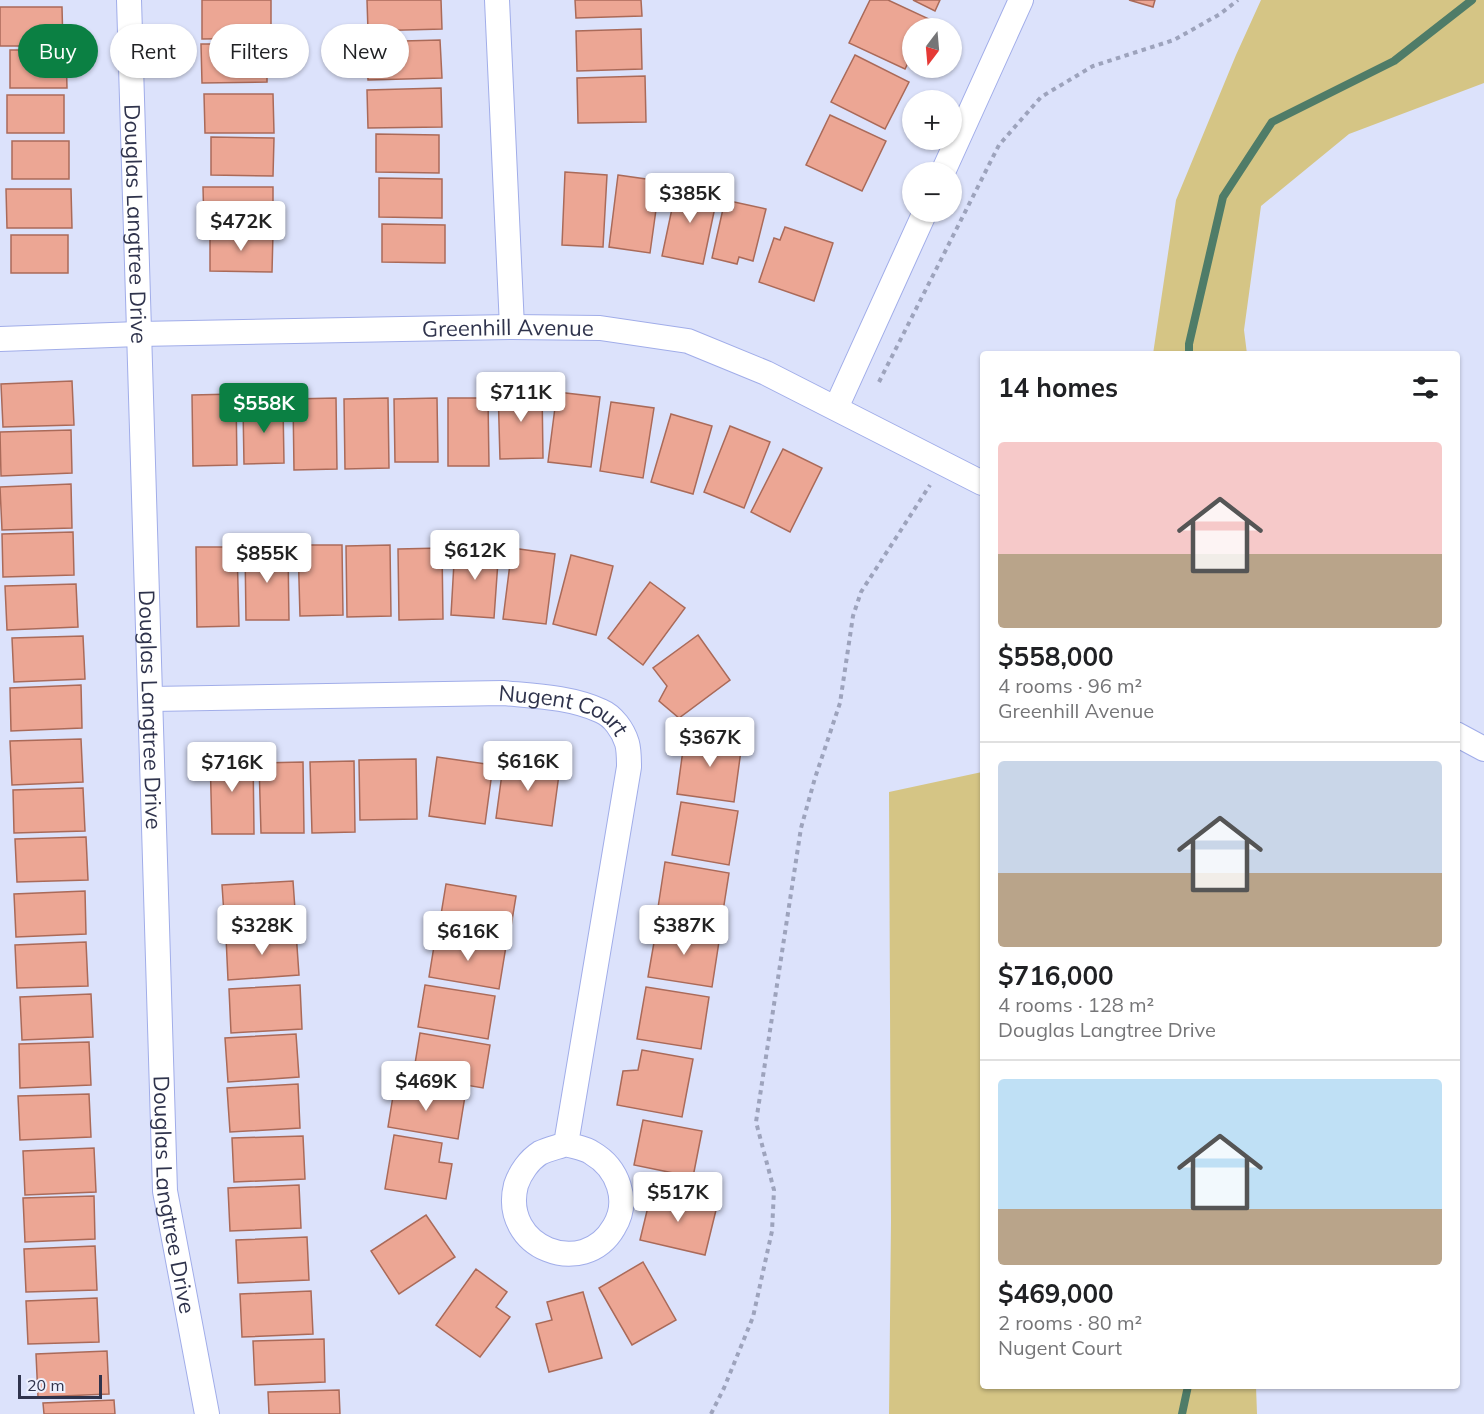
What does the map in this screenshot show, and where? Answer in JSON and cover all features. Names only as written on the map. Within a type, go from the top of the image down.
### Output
[{"type":"street","name":"Douglas Langtree Drive","points":[[129,0],[165,1191],[207,1414]]},
{"type":"street","points":[[497,0],[512,327]]},
{"type":"street","points":[[948,162],[1021,0]]},
{"type":"street","points":[[836,408],[920,222]]},
{"type":"street","name":"Greenhill Avenue","points":[[0,339],[512,327],[600,328],[688,341],[766,373],[980,482]]},
{"type":"street","name":"Nugent Court","points":[[151,699],[503,693],[576,702],[603,711],[617,723],[627,743],[629,766],[566,1144]]},
{"type":"street","points":[[1460,736],[1484,749]]},
{"type":"street","points":[[566,1144],[590,1151],[604,1161],[615,1174],[621,1192],[621,1210],[614,1228],[602,1242],[586,1251],[567,1254],[549,1251],[533,1242],[521,1227],[515,1211],[514,1195],[518,1178],[528,1164],[541,1153],[566,1144]]},
{"type":"path","points":[[860,420],[999,145],[1041,98],[1093,66],[1174,40],[1220,14],[1238,0]]},
{"type":"path","points":[[711,1414],[753,1317],[772,1231],[774,1190],[756,1122],[801,828],[840,703],[853,616],[861,592],[938,473],[942,462]]},
{"type":"shaded area","points":[[1261,0],[1484,0],[1484,83],[1349,134],[1261,206],[1244,330],[1247,351],[1153,351],[1176,200]]},
{"type":"shaded area","points":[[980,772],[980,1389],[1256,1389],[1257,1414],[889,1414],[891,1222],[889,792]]},
{"type":"building","points":[[202,0],[271,0],[271,24],[209,24],[209,39],[202,39]]},
{"type":"building","points":[[367,0],[441,0],[442,29],[409,30],[409,24],[368,24]]},
{"type":"building","points":[[575,0],[641,0],[642,16],[576,18]]},
{"type":"building","points":[[870,0],[888,0],[927,18],[902,18],[902,68],[849,43]]},
{"type":"building","points":[[913,0],[940,0],[935,11]]},
{"type":"building","points":[[1129,0],[1155,0],[1153,7]]},
{"type":"building","points":[[0,7],[62,7],[62,24],[18,24],[18,46],[0,46]]},
{"type":"building","points":[[641,29],[642,69],[577,71],[576,31]]},
{"type":"building","points":[[440,40],[442,78],[368,80],[368,78],[409,78],[409,41]]},
{"type":"building","points":[[201,44],[209,44],[209,78],[267,78],[267,82],[202,83]]},
{"type":"building","points":[[10,50],[18,50],[18,78],[67,78],[67,88],[10,88]]},
{"type":"building","points":[[855,55],[909,82],[905,90],[902,90],[902,96],[885,129],[831,102]]},
{"type":"building","points":[[645,76],[646,122],[578,123],[577,78]]},
{"type":"building","points":[[441,88],[442,127],[368,128],[367,90]]},
{"type":"building","points":[[204,94],[273,94],[274,133],[205,133]]},
{"type":"building","points":[[7,95],[64,95],[64,133],[7,133]]},
{"type":"building","points":[[830,115],[886,141],[862,191],[806,165]]},
{"type":"building","points":[[376,134],[439,135],[439,173],[376,172]]},
{"type":"building","points":[[211,137],[274,138],[273,176],[211,175]]},
{"type":"building","points":[[12,141],[69,141],[69,179],[12,179]]},
{"type":"building","points":[[565,172],[607,175],[603,247],[562,245]]},
{"type":"building","points":[[618,175],[660,181],[650,253],[609,247]]},
{"type":"building","points":[[379,178],[442,179],[442,218],[379,217]]},
{"type":"building","points":[[677,185],[718,193],[703,264],[662,256]]},
{"type":"building","points":[[203,187],[273,187],[273,225],[204,225]]},
{"type":"building","points":[[6,189],[71,189],[72,228],[7,228]]},
{"type":"building","points":[[725,200],[766,209],[753,261],[739,257],[737,264],[712,258]]},
{"type":"building","points":[[382,224],[445,225],[445,263],[382,262]]},
{"type":"building","points":[[785,227],[833,243],[814,301],[759,282],[774,238],[780,240]]},
{"type":"building","points":[[210,232],[273,233],[272,272],[210,271]]},
{"type":"building","points":[[11,235],[68,235],[68,273],[11,273]]},
{"type":"building","points":[[72,381],[74,425],[3,427],[1,384]]},
{"type":"building","points":[[542,387],[543,458],[500,459],[498,388]]},
{"type":"building","points":[[557,392],[600,397],[591,467],[548,462]]},
{"type":"building","points":[[236,394],[237,465],[193,466],[192,395]]},
{"type":"building","points":[[336,398],[337,469],[294,470],[293,399]]},
{"type":"building","points":[[388,398],[389,468],[345,469],[344,399]]},
{"type":"building","points":[[437,398],[438,462],[395,462],[394,399]]},
{"type":"building","points":[[448,398],[488,398],[489,466],[448,466]]},
{"type":"building","points":[[611,402],[654,408],[643,478],[600,471]]},
{"type":"building","points":[[283,405],[284,463],[244,464],[243,406]]},
{"type":"building","points":[[671,414],[712,426],[693,494],[651,482]]},
{"type":"building","points":[[730,426],[770,442],[744,508],[704,492]]},
{"type":"building","points":[[71,430],[72,473],[1,476],[0,432]]},
{"type":"building","points":[[783,449],[822,468],[790,532],[751,512]]},
{"type":"building","points":[[71,484],[72,528],[2,530],[0,487]]},
{"type":"building","points":[[73,532],[74,575],[3,577],[2,534]]},
{"type":"building","points":[[298,545],[342,545],[343,615],[300,616]]},
{"type":"building","points":[[390,545],[391,616],[347,617],[346,546]]},
{"type":"building","points":[[455,545],[499,547],[494,618],[451,615]]},
{"type":"building","points":[[196,547],[237,547],[239,626],[197,627]]},
{"type":"building","points":[[442,548],[443,619],[399,620],[398,549]]},
{"type":"building","points":[[512,548],[555,554],[546,624],[503,619]]},
{"type":"building","points":[[245,549],[288,549],[289,620],[246,620]]},
{"type":"building","points":[[571,555],[613,566],[596,635],[553,624]]},
{"type":"building","points":[[650,582],[685,608],[643,665],[608,638]]},
{"type":"building","points":[[76,584],[78,627],[7,630],[5,586]]},
{"type":"building","points":[[698,635],[730,680],[679,718],[659,701],[667,686],[653,668]]},
{"type":"building","points":[[83,636],[85,679],[14,682],[12,638]]},
{"type":"building","points":[[81,685],[82,728],[11,731],[10,688]]},
{"type":"building","points":[[685,735],[742,743],[734,802],[677,794]]},
{"type":"building","points":[[81,739],[83,782],[12,785],[10,741]]},
{"type":"building","points":[[210,753],[253,753],[254,834],[212,834]]},
{"type":"building","points":[[437,757],[493,765],[485,824],[429,816]]},
{"type":"building","points":[[416,759],[417,819],[360,820],[359,760]]},
{"type":"building","points":[[504,759],[560,767],[552,826],[496,818]]},
{"type":"building","points":[[354,761],[355,832],[312,833],[310,762]]},
{"type":"building","points":[[303,762],[304,833],[261,833],[259,763]]},
{"type":"building","points":[[83,788],[85,831],[14,833],[13,790]]},
{"type":"building","points":[[681,802],[738,811],[729,865],[672,855]]},
{"type":"building","points":[[86,837],[88,880],[17,882],[15,839]]},
{"type":"building","points":[[665,862],[729,873],[721,924],[657,914]]},
{"type":"building","points":[[293,881],[296,924],[225,929],[222,885]]},
{"type":"building","points":[[446,884],[516,896],[509,939],[439,927]]},
{"type":"building","points":[[85,891],[86,934],[16,937],[14,894]]},
{"type":"building","points":[[657,925],[720,935],[712,987],[648,977]]},
{"type":"building","points":[[296,932],[299,975],[228,980],[226,937]]},
{"type":"building","points":[[436,934],[506,946],[499,989],[429,977]]},
{"type":"building","points":[[86,942],[88,986],[17,988],[15,945]]},
{"type":"building","points":[[300,985],[302,1029],[231,1033],[229,989]]},
{"type":"building","points":[[425,985],[495,996],[488,1039],[418,1027]]},
{"type":"building","points":[[646,987],[709,997],[701,1049],[637,1039]]},
{"type":"building","points":[[91,994],[93,1037],[22,1040],[20,997]]},
{"type":"building","points":[[420,1033],[490,1045],[483,1088],[413,1076]]},
{"type":"building","points":[[296,1034],[299,1077],[228,1082],[225,1038]]},
{"type":"building","points":[[89,1042],[91,1085],[20,1088],[19,1044]]},
{"type":"building","points":[[642,1050],[693,1059],[682,1117],[617,1105],[623,1071],[638,1070]]},
{"type":"building","points":[[298,1084],[300,1128],[230,1132],[227,1088]]},
{"type":"building","points":[[395,1084],[465,1096],[458,1139],[388,1127]]},
{"type":"building","points":[[89,1094],[91,1137],[20,1140],[18,1096]]},
{"type":"building","points":[[643,1120],[702,1131],[693,1177],[634,1165]]},
{"type":"building","points":[[394,1135],[442,1143],[439,1162],[452,1164],[446,1199],[385,1189]]},
{"type":"building","points":[[303,1136],[305,1179],[234,1182],[232,1138]]},
{"type":"building","points":[[94,1148],[96,1192],[25,1195],[23,1151]]},
{"type":"building","points":[[299,1185],[301,1228],[230,1231],[228,1188]]},
{"type":"building","points":[[652,1190],[717,1206],[705,1255],[640,1240]]},
{"type":"building","points":[[94,1196],[95,1239],[25,1242],[23,1198]]},
{"type":"building","points":[[426,1215],[455,1257],[399,1294],[371,1251]]},
{"type":"building","points":[[307,1237],[309,1280],[238,1283],[236,1240]]},
{"type":"building","points":[[95,1246],[97,1290],[26,1292],[24,1249]]},
{"type":"building","points":[[643,1262],[676,1320],[632,1345],[599,1288]]},
{"type":"building","points":[[476,1269],[507,1292],[496,1307],[510,1317],[480,1357],[436,1325]]},
{"type":"building","points":[[311,1291],[313,1334],[242,1337],[240,1294]]},
{"type":"building","points":[[583,1292],[602,1358],[549,1372],[536,1324],[552,1320],[547,1302]]},
{"type":"building","points":[[97,1298],[99,1342],[28,1344],[26,1301]]},
{"type":"building","points":[[324,1339],[325,1382],[255,1385],[253,1341]]},
{"type":"building","points":[[107,1351],[109,1394],[38,1397],[36,1354]]},
{"type":"building","points":[[339,1390],[340,1414],[269,1414],[268,1392]]},
{"type":"building","points":[[114,1400],[115,1414],[44,1414],[43,1403]]},
{"type":"waterway","points":[[1189,351],[1223,197],[1272,122],[1394,61],[1472,0]]},
{"type":"waterway","points":[[1182,1414],[1187,1389]]}]
